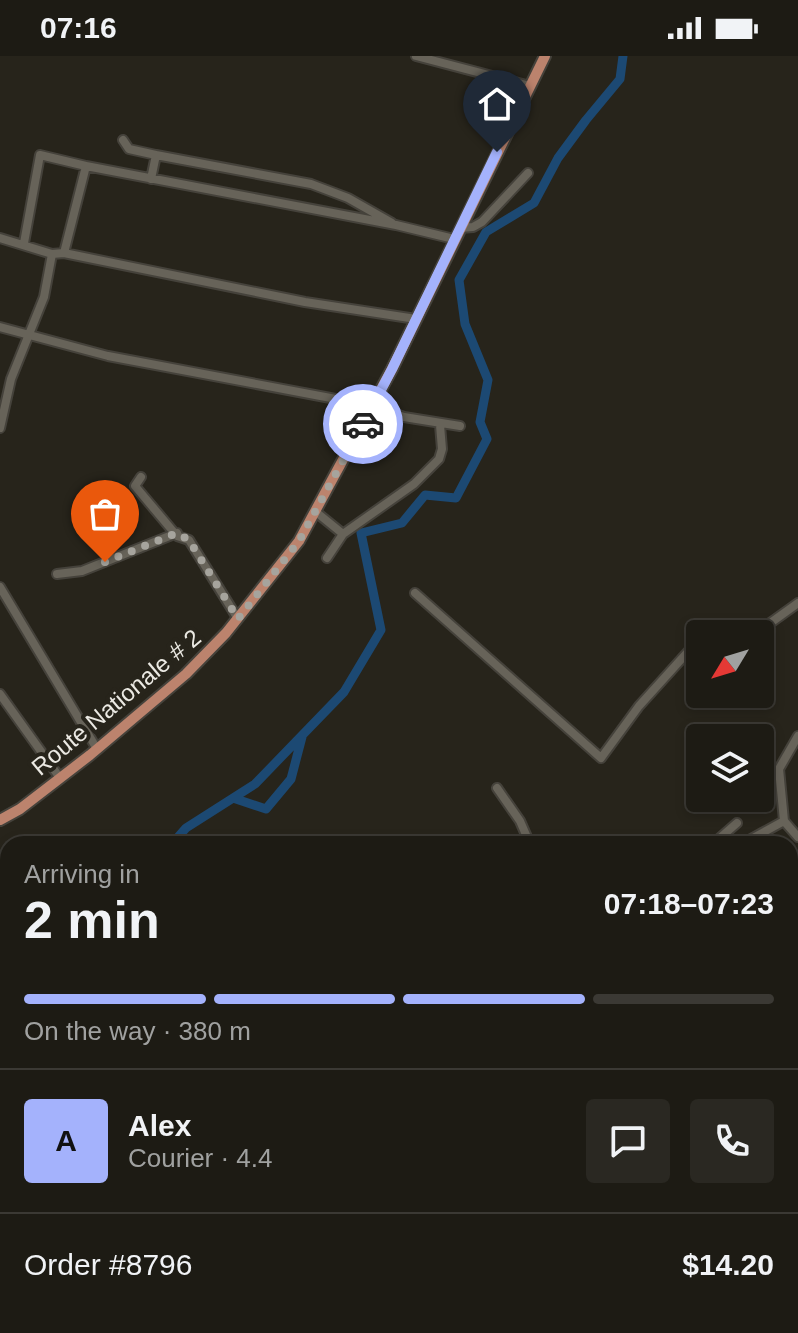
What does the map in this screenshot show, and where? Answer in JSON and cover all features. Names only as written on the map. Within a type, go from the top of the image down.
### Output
[{"type":"main road","name":"Route Nationale # 2","points":[[0,820],[20,809],[97,749],[186,674],[238,619],[299,541],[373,406],[545,56]]},
{"type":"street","points":[[416,56],[530,86]]},
{"type":"street","points":[[123,140],[129,149],[311,184],[348,198],[396,225]]},
{"type":"street","points":[[24,243],[40,155],[454,239]]},
{"type":"street","points":[[151,179],[156,155]]},
{"type":"street","points":[[64,253],[86,166]]},
{"type":"street","points":[[460,228],[473,227],[482,222],[528,173]]},
{"type":"street","points":[[0,238],[52,254],[64,253],[305,302],[416,319]]},
{"type":"street","points":[[0,428],[11,379],[44,297],[52,254]]},
{"type":"street","points":[[0,327],[108,356],[373,406],[440,425],[460,426]]},
{"type":"street","points":[[327,558],[343,534],[414,484],[439,459],[442,449],[440,425]]},
{"type":"street","points":[[141,477],[135,486],[177,533],[189,540],[238,619]]},
{"type":"street","points":[[316,512],[343,534]]},
{"type":"street","points":[[57,574],[82,571],[177,533]]},
{"type":"street","points":[[0,587],[97,749]]},
{"type":"street","points":[[415,593],[601,758],[639,706],[686,654]]},
{"type":"street","points":[[774,620],[798,603]]},
{"type":"street","points":[[0,694],[60,778]]},
{"type":"street","points":[[797,835],[784,821],[779,769],[798,736]]},
{"type":"street","points":[[497,788],[527,836]]},
{"type":"street","points":[[757,836],[784,821]]},
{"type":"street","points":[[722,836],[737,823]]},
{"type":"waterway","points":[[179,836],[186,828],[255,784],[344,692],[381,630],[361,533],[402,523],[425,495],[456,498],[487,439],[480,422],[488,380],[465,324],[459,280],[486,232],[534,203],[558,158],[620,79],[623,56]]},
{"type":"waterway","points":[[233,798],[266,809],[291,779],[302,737]]},
{"type":"way so far","points":[[105,562],[177,533],[177,536],[189,540],[238,619],[299,541],[363,424]]},
{"type":"route","points":[[363,424],[497,152]]}]
